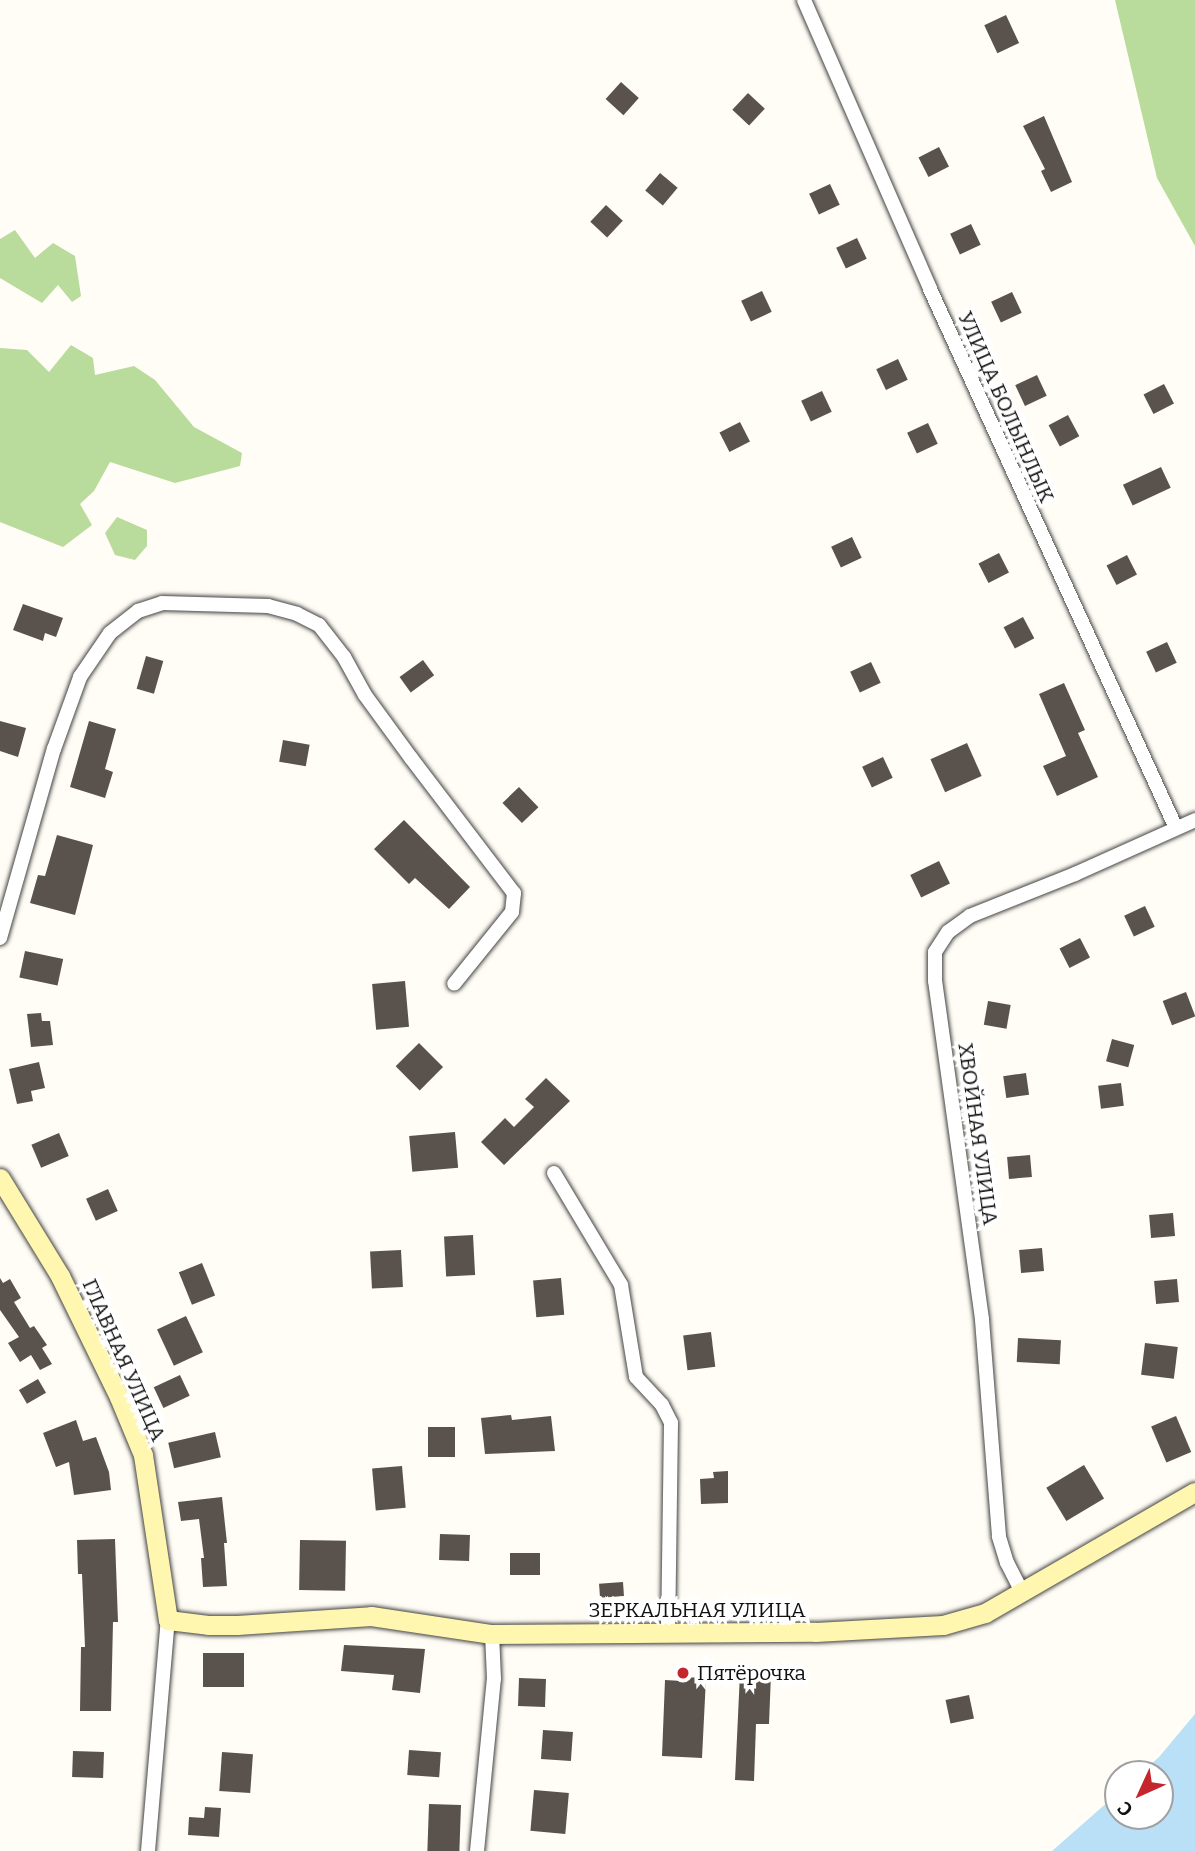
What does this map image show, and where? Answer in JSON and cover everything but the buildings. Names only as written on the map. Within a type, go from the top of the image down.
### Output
[{"type":"street","name":"УЛИЦА БОЛЫНЛЫК","points":[[804,0],[930,289],[1177,828]]},
{"type":"street","points":[[0,938],[59,737],[80,677],[110,632],[138,611],[162,603],[268,606],[297,614],[319,625],[344,657],[365,695],[514,893],[512,912],[454,984]]},
{"type":"street","points":[[1177,828],[1195,820]]},
{"type":"street","name":"ХВОЙНАЯ УЛИЦА","points":[[1022,1592],[1007,1563],[999,1536],[982,1319],[935,981],[935,952],[948,932],[971,916],[1075,874],[1177,828]]},
{"type":"street","points":[[554,1173],[621,1285],[636,1377],[662,1405],[671,1423],[668,1632]]},
{"type":"street","name":"ГЛАВНАЯ УЛИЦА","points":[[0,1178],[60,1276],[119,1397],[143,1455],[168,1620]]},
{"type":"street","name":"ЗЕРКАЛЬНАЯ УЛИЦА","points":[[168,1620],[218,1625],[370,1616],[400,1618],[492,1634],[856,1630],[943,1625],[985,1613],[1195,1492]]},
{"type":"street","points":[[148,1851],[168,1620]]},
{"type":"street","points":[[477,1851],[494,1679],[492,1634]]},
{"type":"green space","points":[[1115,0],[1195,0],[1195,246],[1157,178]]},
{"type":"green space","points":[[15,230],[35,258],[53,243],[75,256],[81,296],[72,302],[58,285],[42,303],[0,278],[0,239]]},
{"type":"green space","points":[[71,345],[93,358],[95,375],[134,366],[155,380],[194,427],[242,453],[240,466],[175,483],[110,462],[94,491],[80,504],[92,525],[63,547],[0,522],[0,348],[27,350],[49,372]]},
{"type":"green space","points":[[117,517],[147,530],[147,546],[135,560],[115,555],[105,533]]},
{"type":"water","points":[[1195,1714],[1195,1851],[1052,1851],[1104,1805],[1104,1830],[1174,1830],[1174,1760],[1156,1760]]},
{"type":"place","name":"Пятёрочка","points":[[683,1673]]}]
